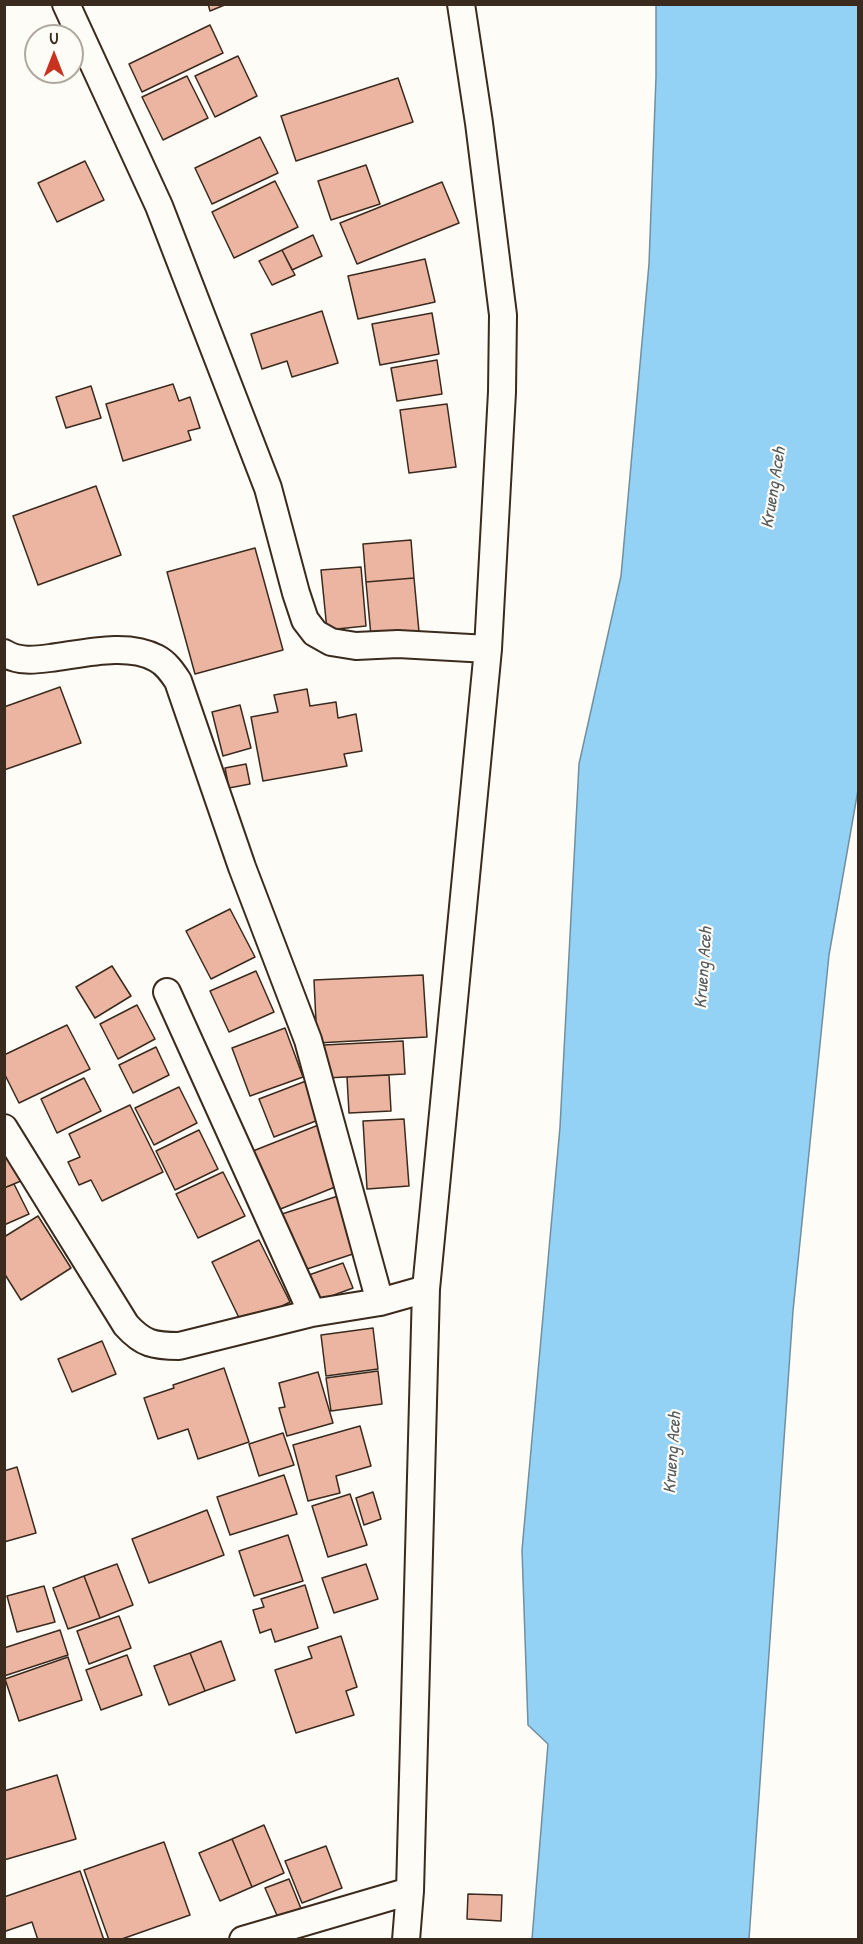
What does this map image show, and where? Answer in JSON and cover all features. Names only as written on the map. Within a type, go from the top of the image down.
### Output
[{"type":"street","points":[[66,4],[159,206],[268,488],[305,620],[315,633],[331,642],[356,646],[398,644],[488,649]]},
{"type":"street","points":[[406,1940],[410,1891],[426,1290],[488,649],[502,392],[503,315],[479,123],[461,4]]},
{"type":"street","points":[[4,653],[30,661],[123,649],[142,652],[157,658],[170,669],[178,681],[242,867],[308,1040],[380,1302]]},
{"type":"street","points":[[167,992],[312,1313]]},
{"type":"street","points":[[4,1128],[126,1325],[139,1338],[159,1346],[179,1346],[312,1313],[380,1302],[426,1290]]},
{"type":"street","points":[[243,1940],[410,1891]]},
{"type":"water","name":"Krueng Aceh","points":[[656,5],[858,5],[858,790],[829,955],[793,1311],[749,1939],[532,1939],[548,1744],[528,1725],[522,1550],[560,1127],[579,764],[621,576],[649,264],[656,77]]},
{"type":"building","points":[[208,4],[227,4],[210,11]]},
{"type":"building","points":[[210,25],[223,53],[142,92],[129,64]]},
{"type":"building","points":[[238,56],[257,96],[215,117],[195,76]]},
{"type":"building","points":[[187,76],[208,118],[163,140],[142,97]]},
{"type":"building","points":[[398,78],[413,122],[296,161],[281,116]]},
{"type":"building","points":[[260,137],[278,173],[212,204],[195,168]]},
{"type":"building","points":[[85,161],[104,200],[57,222],[38,183]]},
{"type":"building","points":[[366,165],[380,204],[331,220],[318,181]]},
{"type":"building","points":[[275,181],[298,227],[234,258],[212,212]]},
{"type":"building","points":[[442,182],[459,223],[357,264],[340,223]]},
{"type":"building","points":[[313,235],[322,256],[292,270],[282,250]]},
{"type":"building","points":[[282,250],[295,275],[272,285],[259,261]]},
{"type":"building","points":[[425,259],[435,302],[358,319],[348,276]]},
{"type":"building","points":[[322,311],[338,363],[292,377],[287,361],[262,369],[251,334]]},
{"type":"building","points":[[432,313],[439,354],[380,365],[372,324]]},
{"type":"building","points":[[437,360],[442,394],[397,401],[391,368]]},
{"type":"building","points":[[173,384],[179,401],[190,397],[200,428],[188,431],[191,440],[123,461],[106,404]]},
{"type":"building","points":[[91,386],[101,418],[66,428],[56,397]]},
{"type":"building","points":[[447,404],[456,467],[409,473],[400,410]]},
{"type":"building","points":[[96,486],[121,555],[38,585],[13,516]]},
{"type":"building","points":[[411,540],[414,578],[366,582],[363,544]]},
{"type":"building","points":[[255,548],[283,650],[195,674],[167,572]]},
{"type":"building","points":[[361,567],[366,626],[327,630],[321,570]]},
{"type":"building","points":[[414,578],[419,632],[371,636],[366,582]]},
{"type":"building","points":[[60,687],[81,743],[4,770],[4,707]]},
{"type":"building","points":[[307,689],[310,706],[336,702],[338,718],[356,714],[362,751],[344,754],[347,766],[263,781],[251,717],[278,712],[274,695]]},
{"type":"building","points":[[240,705],[251,748],[223,756],[212,712]]},
{"type":"building","points":[[246,764],[250,784],[229,788],[225,768]]},
{"type":"building","points":[[230,909],[255,957],[211,979],[186,931]]},
{"type":"building","points":[[112,966],[131,996],[95,1018],[76,987]]},
{"type":"building","points":[[256,971],[274,1012],[229,1032],[210,991]]},
{"type":"building","points":[[423,975],[427,1037],[317,1043],[314,980]]},
{"type":"building","points":[[137,1005],[155,1039],[118,1059],[100,1024]]},
{"type":"building","points":[[67,1025],[90,1069],[19,1103],[4,1073],[4,1055]]},
{"type":"building","points":[[285,1028],[303,1077],[250,1096],[232,1048]]},
{"type":"building","points":[[403,1041],[405,1074],[326,1078],[324,1045]]},
{"type":"building","points":[[156,1047],[169,1075],[133,1093],[119,1065]]},
{"type":"building","points":[[389,1075],[391,1111],[349,1113],[347,1077]]},
{"type":"building","points":[[84,1078],[101,1111],[57,1133],[41,1099]]},
{"type":"building","points":[[306,1081],[321,1119],[274,1137],[259,1099]]},
{"type":"building","points":[[179,1087],[197,1123],[154,1145],[135,1108]]},
{"type":"building","points":[[130,1105],[163,1172],[102,1201],[91,1180],[79,1185],[68,1162],[80,1157],[69,1134]]},
{"type":"building","points":[[404,1119],[409,1186],[367,1189],[363,1121]]},
{"type":"building","points":[[321,1124],[345,1183],[278,1210],[253,1151]]},
{"type":"building","points":[[199,1130],[218,1169],[175,1190],[156,1151]]},
{"type":"building","points":[[7,1153],[21,1181],[4,1188],[4,1154]]},
{"type":"building","points":[[223,1172],[245,1216],[198,1238],[176,1194]]},
{"type":"building","points":[[14,1184],[29,1214],[4,1225],[4,1188]]},
{"type":"building","points":[[338,1196],[356,1253],[301,1271],[282,1214]]},
{"type":"building","points":[[38,1216],[71,1268],[21,1300],[4,1273],[4,1237]]},
{"type":"building","points":[[259,1240],[290,1302],[243,1326],[212,1262]]},
{"type":"building","points":[[343,1263],[353,1288],[315,1302],[306,1276]]},
{"type":"building","points":[[373,1328],[378,1369],[326,1376],[321,1335]]},
{"type":"building","points":[[102,1341],[116,1374],[72,1392],[58,1359]]},
{"type":"building","points":[[224,1368],[249,1442],[198,1459],[188,1429],[158,1439],[144,1398],[174,1388],[173,1385]]},
{"type":"building","points":[[378,1371],[382,1404],[331,1411],[326,1378]]},
{"type":"building","points":[[318,1372],[333,1423],[287,1436],[279,1408],[285,1407],[279,1383]]},
{"type":"building","points":[[360,1426],[371,1466],[336,1476],[340,1493],[308,1501],[293,1445]]},
{"type":"building","points":[[283,1433],[294,1465],[259,1476],[249,1444]]},
{"type":"building","points":[[17,1467],[36,1533],[4,1542],[4,1471]]},
{"type":"building","points":[[284,1475],[297,1514],[230,1535],[217,1497]]},
{"type":"building","points":[[373,1492],[381,1519],[364,1525],[356,1498]]},
{"type":"building","points":[[350,1494],[367,1545],[328,1557],[312,1506]]},
{"type":"building","points":[[207,1510],[224,1555],[149,1583],[132,1539]]},
{"type":"building","points":[[288,1535],[303,1581],[254,1596],[239,1551]]},
{"type":"building","points":[[117,1564],[133,1605],[100,1618],[84,1576]]},
{"type":"building","points":[[366,1564],[378,1599],[334,1613],[322,1578]]},
{"type":"building","points":[[84,1576],[100,1618],[68,1629],[53,1588]]},
{"type":"building","points":[[305,1585],[318,1628],[275,1642],[271,1629],[260,1633],[253,1610],[264,1607],[261,1599]]},
{"type":"building","points":[[44,1586],[55,1622],[17,1632],[7,1596]]},
{"type":"building","points":[[119,1616],[131,1648],[89,1664],[77,1631]]},
{"type":"building","points":[[60,1630],[68,1655],[4,1676],[4,1648]]},
{"type":"building","points":[[341,1636],[357,1687],[346,1691],[354,1715],[296,1733],[275,1670],[312,1658],[308,1647]]},
{"type":"building","points":[[221,1641],[235,1680],[205,1691],[190,1653]]},
{"type":"building","points":[[190,1653],[205,1691],[169,1705],[154,1666]]},
{"type":"building","points":[[127,1655],[142,1695],[101,1710],[86,1670]]},
{"type":"building","points":[[68,1657],[82,1700],[19,1721],[5,1679]]},
{"type":"building","points":[[57,1775],[76,1839],[4,1860],[4,1791]]},
{"type":"building","points":[[264,1825],[284,1873],[252,1887],[232,1839]]},
{"type":"building","points":[[232,1839],[252,1887],[220,1901],[199,1853]]},
{"type":"building","points":[[164,1842],[190,1915],[119,1940],[109,1940],[84,1870]]},
{"type":"building","points":[[326,1846],[342,1888],[302,1903],[285,1861]]},
{"type":"building","points":[[80,1871],[104,1940],[38,1940],[32,1922],[6,1931],[4,1897]]},
{"type":"building","points":[[289,1879],[302,1911],[279,1920],[265,1888]]},
{"type":"building","points":[[468,1894],[502,1895],[501,1921],[467,1919]]}]
